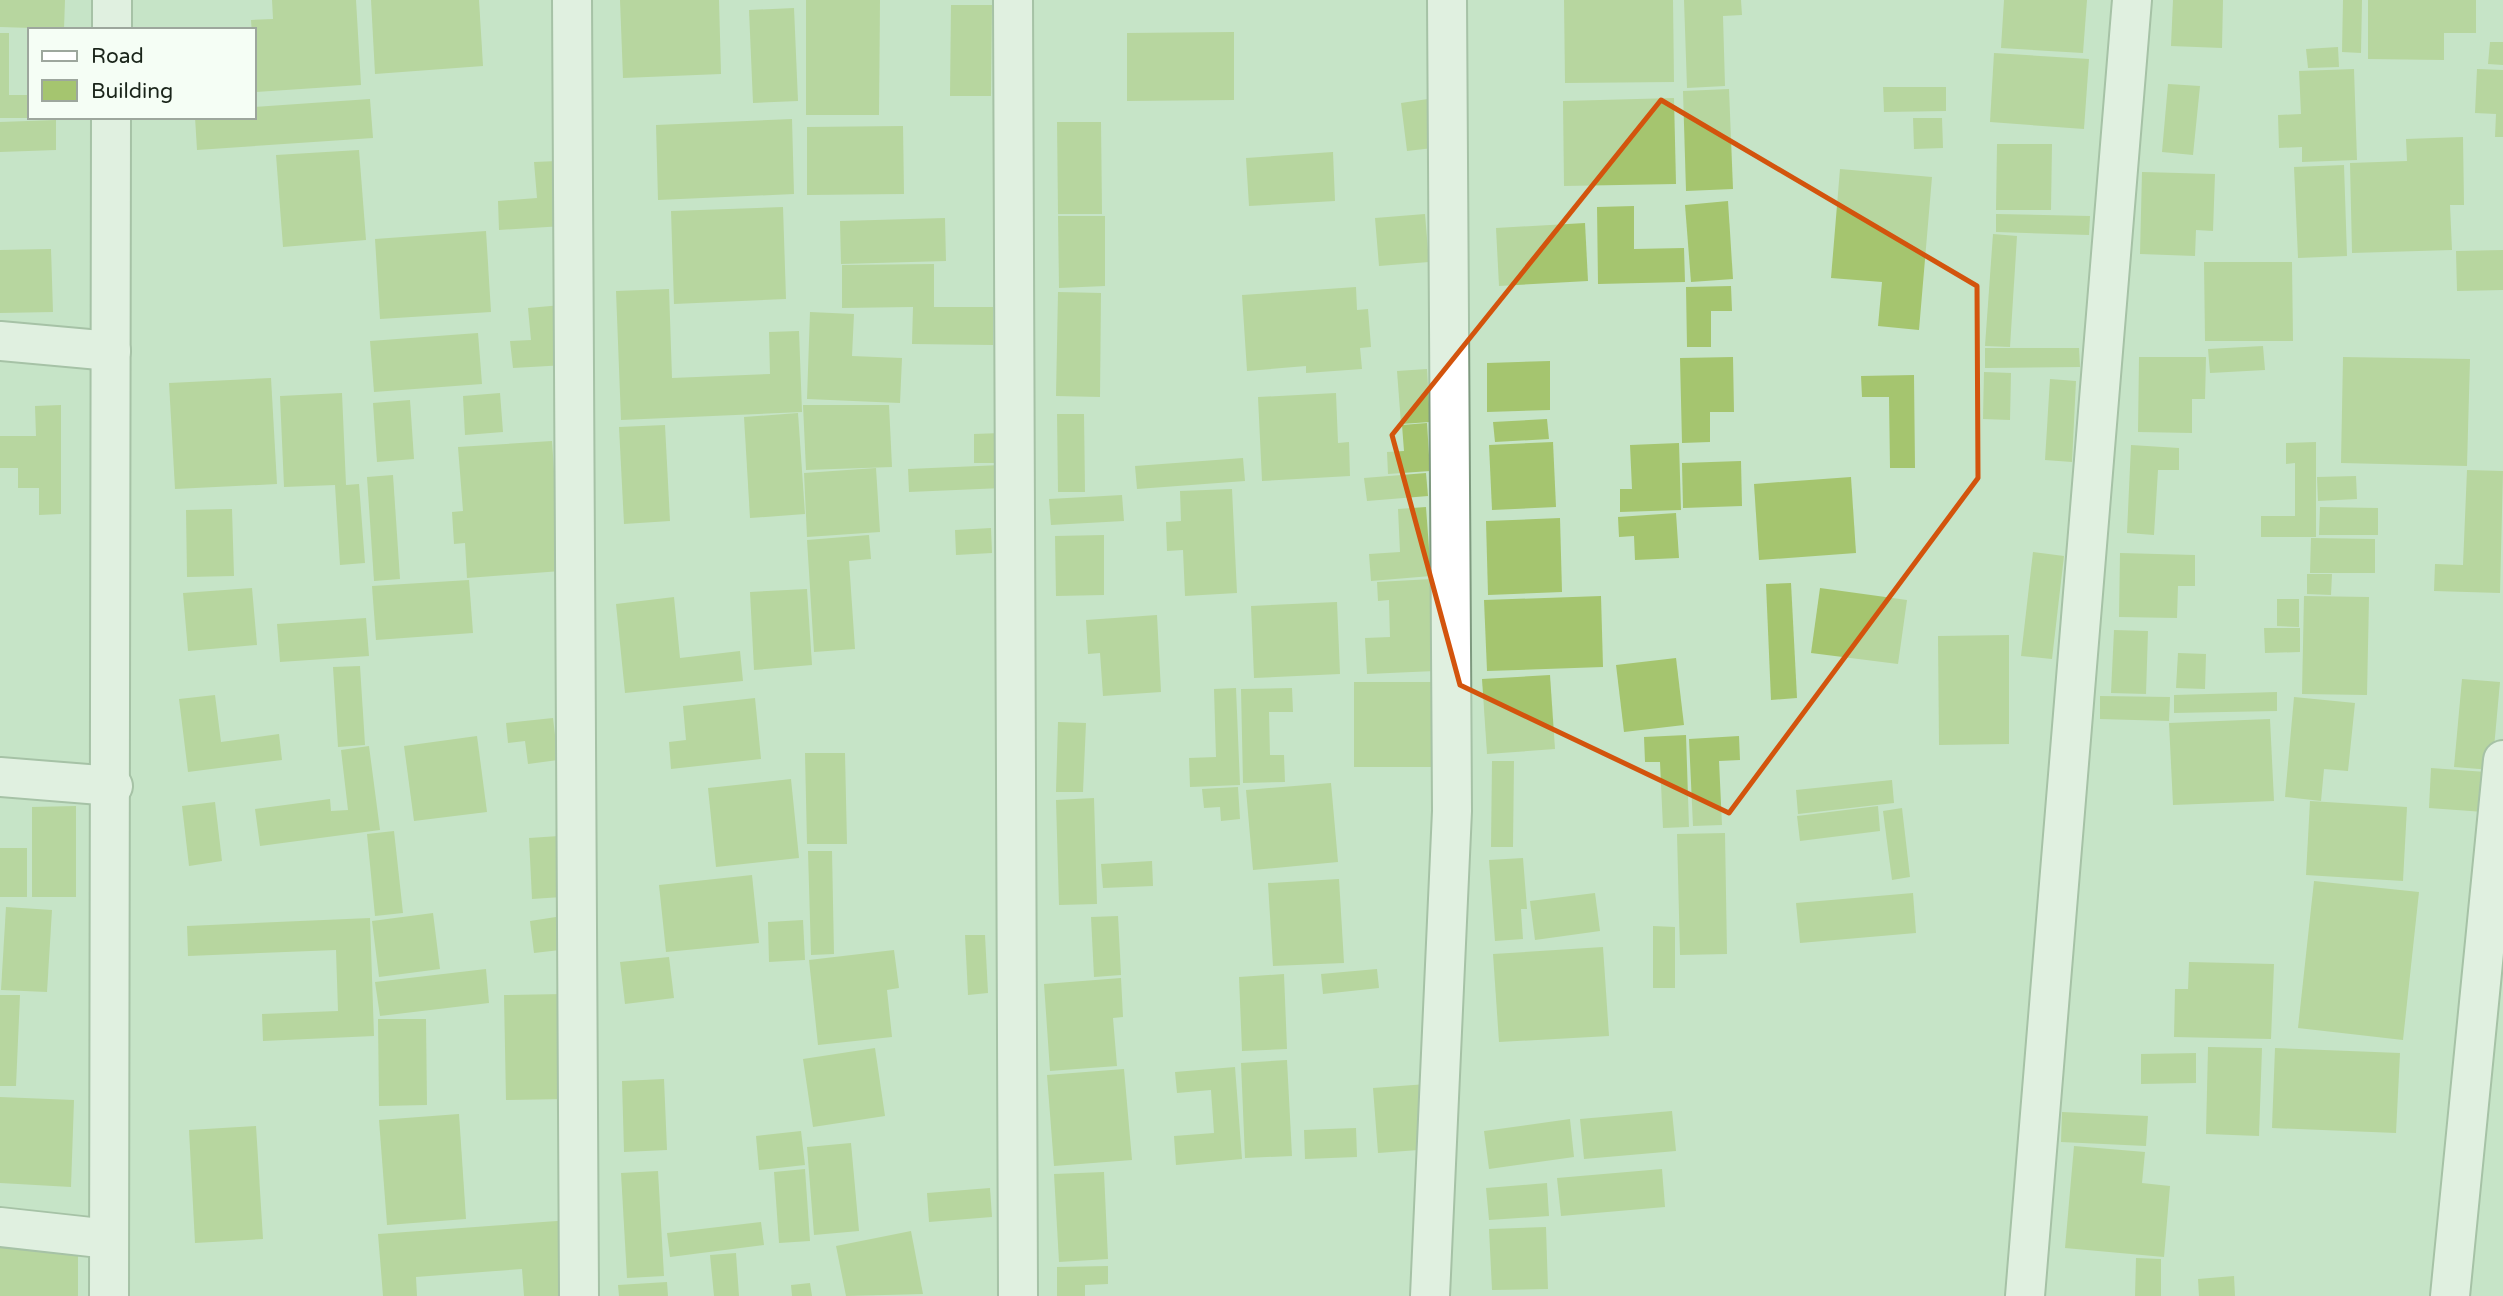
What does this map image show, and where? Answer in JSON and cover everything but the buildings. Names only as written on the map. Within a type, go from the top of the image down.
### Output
[{"type":"street","points":[[112,0],[112,28]]},
{"type":"street","points":[[572,0],[579,1296]]},
{"type":"street","points":[[1013,0],[1018,1296]]},
{"type":"street","points":[[1430,1296],[1452,811],[1447,0]]},
{"type":"street","points":[[2025,1296],[2132,0]]},
{"type":"street","points":[[109,1296],[113,786],[111,119]]},
{"type":"street","points":[[0,341],[111,351]]},
{"type":"street","points":[[2451,1296],[2503,760]]},
{"type":"street","points":[[0,777],[113,786]]},
{"type":"street","points":[[0,1227],[109,1239]]},
{"type":"highlighted area","points":[[1661,100],[1977,286],[1978,478],[1729,813],[1460,685],[1392,435]]}]
